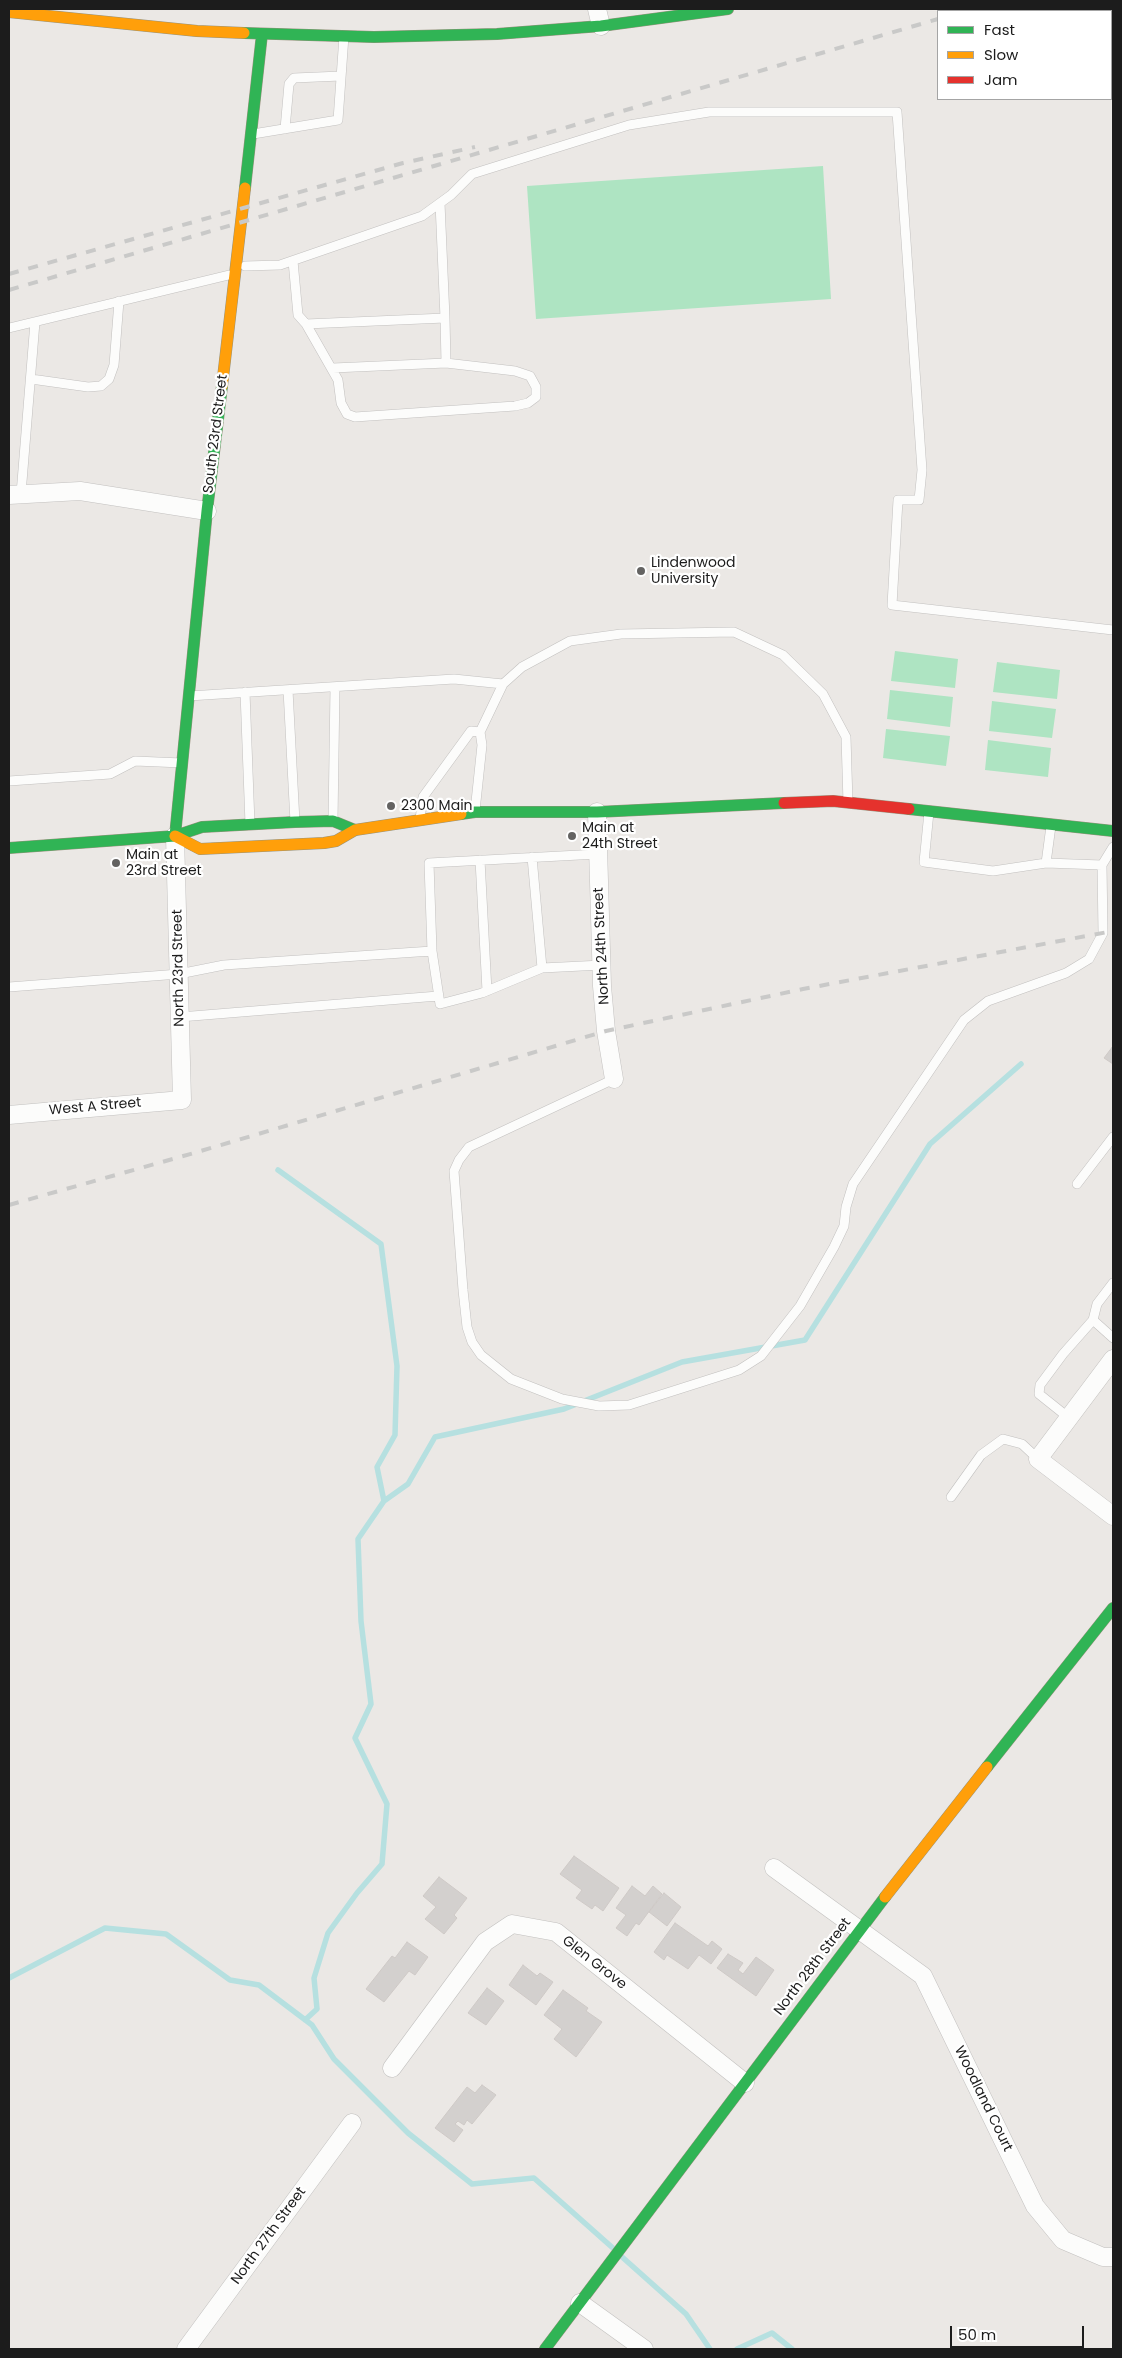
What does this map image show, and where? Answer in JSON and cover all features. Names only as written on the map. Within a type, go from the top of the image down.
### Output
[{"type":"main road","points":[[9,12],[102,15],[197,31],[344,36],[497,34],[599,17],[728,9]]},
{"type":"main road","name":"South 23rd Street","points":[[175,836],[207,511],[241,236],[250,134],[262,34]]},
{"type":"main road","points":[[175,836],[200,849],[242,848],[324,843],[336,841],[355,830],[475,812],[597,812],[833,801],[1113,831]]},
{"type":"main road","points":[[9,848],[175,836],[202,827],[295,822],[333,821],[355,830]]},
{"type":"main road","name":"North 28th Street","points":[[545,2349],[859,1930],[1113,1608]]},
{"type":"street","points":[[15,495],[80,491],[207,511]]},
{"type":"street","name":"North 24th Street","points":[[597,812],[606,1030],[614,1078]]},
{"type":"street","name":"North 23rd Street","points":[[175,836],[182,1100]]},
{"type":"street","name":"West A Street","points":[[9,1115],[182,1100]]},
{"type":"street","points":[[1113,1359],[1038,1459],[1113,1516]]},
{"type":"street","name":"Woodland Court","points":[[774,1868],[923,1976],[1035,2206],[1064,2240],[1103,2257],[1113,2257]]},
{"type":"street","name":"Glen Grove","points":[[392,2068],[485,1942],[512,1924],[556,1932],[745,2083]]},
{"type":"street","name":"North 27th Street","points":[[186,2349],[352,2123]]},
{"type":"street","points":[[580,2303],[644,2349]]},
{"type":"lane","points":[[250,134],[338,120],[344,36]]},
{"type":"lane","points":[[285,129],[290,84],[294,78],[341,76]]},
{"type":"lane","points":[[245,266],[280,265],[422,216],[440,203],[472,174],[629,125],[708,112],[897,112],[922,470],[919,500],[898,500],[892,604],[1113,630]]},
{"type":"lane","points":[[440,203],[446,363]]},
{"type":"lane","points":[[293,261],[298,315],[306,324],[333,368],[338,380],[341,403],[347,414],[355,417],[515,406],[528,403],[536,397],[536,387],[530,376],[515,371],[446,363],[333,368]]},
{"type":"lane","points":[[9,328],[229,275]]},
{"type":"lane","points":[[31,379],[88,387],[101,386],[109,378],[114,365],[119,301]]},
{"type":"lane","points":[[306,324],[445,318]]},
{"type":"lane","points":[[15,495],[31,379],[35,322]]},
{"type":"lane","points":[[475,812],[482,745],[480,732],[503,684],[522,667],[570,641],[621,634],[734,632],[782,655],[823,694],[846,737],[848,803]]},
{"type":"lane","points":[[189,696],[454,679],[503,684]]},
{"type":"lane","points":[[333,821],[335,686]]},
{"type":"lane","points":[[288,690],[295,822]]},
{"type":"lane","points":[[245,692],[250,825]]},
{"type":"lane","points":[[420,820],[423,797],[471,731],[480,732]]},
{"type":"lane","points":[[9,781],[110,774],[134,761],[182,763]]},
{"type":"lane","points":[[930,812],[924,862],[993,871],[1046,863],[1102,865]]},
{"type":"lane","points":[[1046,863],[1051,825]]},
{"type":"lane","points":[[614,1078],[469,1147],[459,1160],[454,1171],[463,1290],[467,1327],[472,1342],[481,1355],[511,1379],[562,1399],[599,1406],[629,1405],[739,1370],[761,1356],[800,1306],[826,1262],[844,1226],[846,1207],[853,1184],[964,1020],[988,1001],[1066,973],[1089,959],[1103,933],[1102,865],[1113,847]]},
{"type":"lane","points":[[598,854],[428,863],[432,951],[440,1004],[487,991],[542,968],[602,965]]},
{"type":"lane","points":[[532,858],[542,968]]},
{"type":"lane","points":[[480,860],[487,991]]},
{"type":"lane","points":[[9,986],[179,974],[224,965],[432,951]]},
{"type":"lane","points":[[180,1017],[438,996]]},
{"type":"lane","points":[[1077,1184],[1113,1137]]},
{"type":"lane","points":[[1069,1418],[1039,1394],[1040,1385],[1063,1354],[1094,1320],[1097,1304],[1113,1283]]},
{"type":"lane","points":[[1094,1320],[1113,1338]]},
{"type":"lane","points":[[951,1497],[981,1455],[1003,1439],[1022,1444],[1038,1459]]},
{"type":"green space","points":[[823,166],[831,299],[536,319],[527,186]]},
{"type":"green space","points":[[895,651],[958,659],[955,688],[891,681]]},
{"type":"green space","points":[[997,662],[1060,670],[1057,699],[993,692]]},
{"type":"green space","points":[[890,690],[953,697],[950,727],[887,719]]},
{"type":"green space","points":[[992,701],[1056,709],[1052,738],[989,731]]},
{"type":"green space","points":[[886,729],[950,736],[946,766],[883,758]]},
{"type":"green space","points":[[988,740],[1051,748],[1048,777],[985,770]]},
{"type":"building","points":[[1113,1046],[1113,1064],[1104,1058]]},
{"type":"building","points":[[574,1856],[619,1888],[603,1911],[595,1905],[592,1909],[576,1898],[582,1890],[560,1874]]},
{"type":"building","points":[[439,1877],[467,1898],[454,1915],[457,1918],[444,1934],[425,1919],[436,1907],[423,1896]]},
{"type":"building","points":[[632,1886],[645,1896],[653,1886],[662,1894],[639,1925],[636,1923],[627,1936],[616,1928],[626,1915],[616,1908]]},
{"type":"building","points":[[664,1893],[681,1907],[667,1926],[649,1912]]},
{"type":"building","points":[[675,1923],[708,1946],[712,1941],[722,1949],[711,1964],[699,1955],[688,1969],[667,1955],[664,1960],[654,1952]]},
{"type":"building","points":[[407,1942],[428,1957],[415,1975],[409,1971],[384,2002],[366,1989],[392,1956],[395,1958]]},
{"type":"building","points":[[728,1954],[743,1963],[738,1970],[743,1974],[756,1957],[774,1970],[756,1996],[717,1968]]},
{"type":"building","points":[[523,1965],[537,1976],[540,1973],[553,1982],[536,2005],[509,1985]]},
{"type":"building","points":[[487,1988],[504,2001],[486,2025],[468,2013]]},
{"type":"building","points":[[563,1990],[588,2008],[586,2011],[602,2022],[576,2057],[554,2039],[562,2029],[544,2015]]},
{"type":"building","points":[[482,2085],[496,2095],[472,2124],[467,2120],[464,2125],[458,2121],[455,2124],[463,2130],[454,2142],[435,2128],[467,2087],[475,2093]]},
{"type":"waterway","points":[[384,1501],[408,1484],[435,1437],[564,1409],[682,1362],[805,1340],[930,1144],[1021,1064]]},
{"type":"waterway","points":[[278,1170],[381,1244],[397,1366],[395,1435],[377,1467],[384,1501],[358,1539],[361,1621],[371,1704],[355,1738],[387,1804],[382,1864],[357,1893],[328,1933],[314,1978],[317,2009],[305,2020]]},
{"type":"waterway","points":[[9,1978],[105,1928],[166,1934],[230,1980],[259,1985],[312,2025],[334,2059],[408,2133],[472,2184],[534,2178],[614,2249]]},
{"type":"waterway","points":[[621,2256],[686,2314],[710,2349]]},
{"type":"waterway","points":[[737,2349],[772,2333],[792,2349]]},
{"type":"railway","points":[[969,10],[973,9]]},
{"type":"railway","points":[[9,290],[937,19]]},
{"type":"railway","points":[[9,274],[403,163],[475,147]]},
{"type":"railway","points":[[9,1205],[194,1153],[606,1031],[803,989],[1113,931]]},
{"type":"traffic: fast","points":[[244,33],[374,37],[497,34],[601,26],[728,9]]},
{"type":"traffic: fast","points":[[245,188],[262,34]]},
{"type":"traffic: fast","points":[[175,836],[207,511],[222,386]]},
{"type":"traffic: fast","points":[[461,814],[475,812],[597,812],[784,803]]},
{"type":"traffic: fast","points":[[909,809],[1113,831]]},
{"type":"traffic: fast","points":[[9,848],[175,836],[202,827],[295,822],[333,821],[355,830]]},
{"type":"traffic: fast","points":[[987,1767],[1113,1608]]},
{"type":"traffic: fast","points":[[545,2349],[885,1897]]},
{"type":"traffic: slow","points":[[9,12],[197,31],[244,33]]},
{"type":"traffic: slow","points":[[222,386],[245,188]]},
{"type":"traffic: slow","points":[[175,836],[200,849],[324,843],[336,841],[355,830],[461,814]]},
{"type":"traffic: slow","points":[[885,1897],[987,1767]]},
{"type":"traffic: jam","points":[[784,803],[833,801],[909,809]]},
{"type":"place","name":"Lindenwood University","points":[[641,571]]},
{"type":"place","name":"2300 Main","points":[[391,806]]},
{"type":"place","name":"Main at 24th Street","points":[[572,836]]},
{"type":"place","name":"Main at 23rd Street","points":[[116,863]]}]
